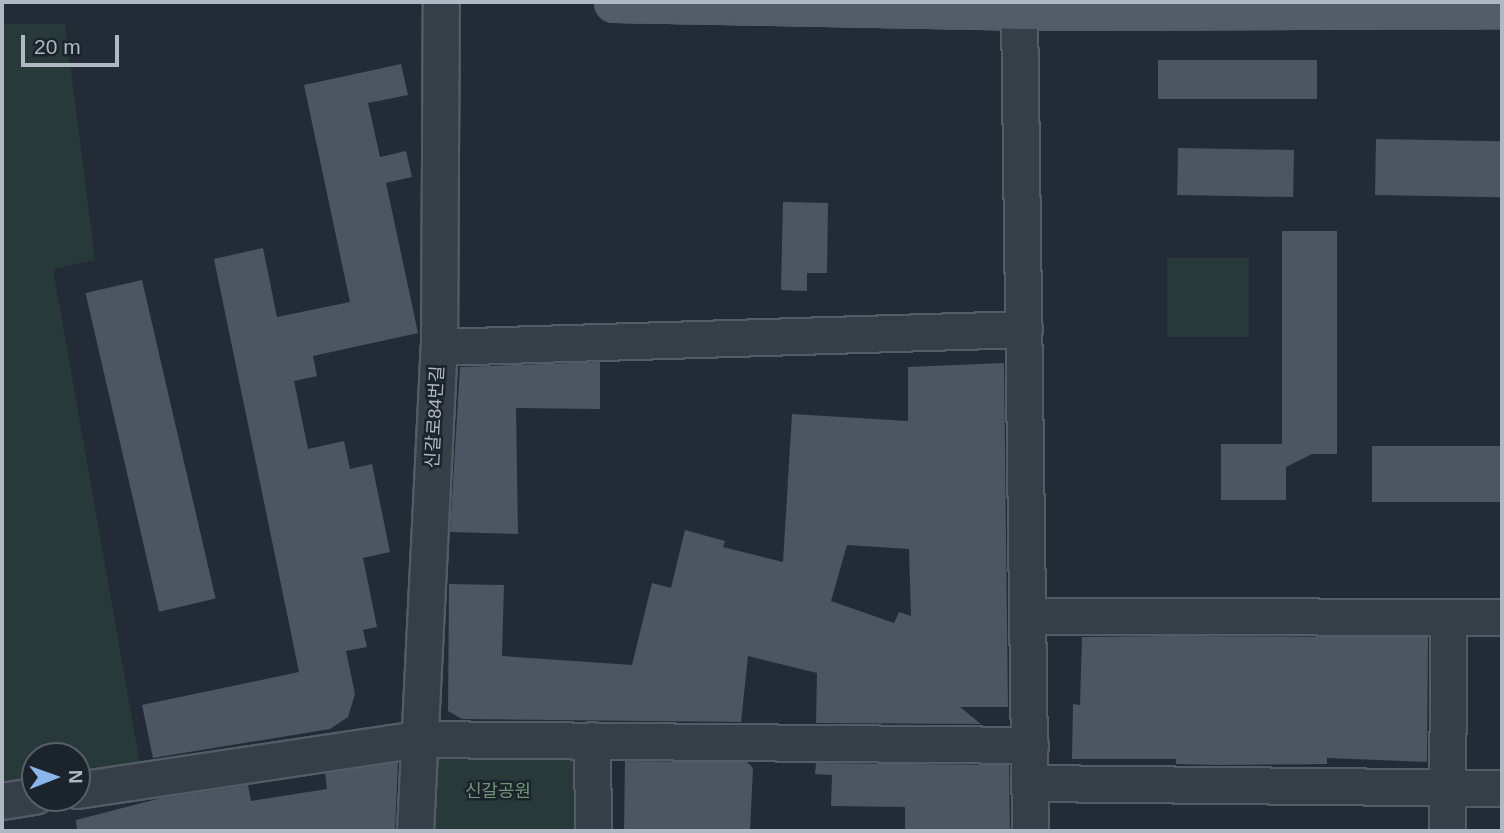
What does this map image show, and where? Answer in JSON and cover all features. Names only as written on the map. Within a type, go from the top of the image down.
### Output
[{"type":"main road","points":[[615,2],[1019,10],[1502,8]]},
{"type":"street","name":"신갈로84번길","points":[[415,831],[417,739],[439,347],[441,2]]},
{"type":"street","points":[[1019,10],[1030,831]]},
{"type":"street","points":[[439,347],[1024,329]]},
{"type":"street","points":[[1029,616],[1502,617]]},
{"type":"street","points":[[1447,831],[1448,617]]},
{"type":"street","points":[[91,788],[417,739],[1030,745]]},
{"type":"street","points":[[592,740],[593,831]]},
{"type":"street","points":[[1030,783],[1502,788]]},
{"type":"street","points":[[2,801],[21,798]]},
{"type":"green space","points":[[2,24],[65,24],[95,260],[53,269],[141,770],[91,777],[91,742],[21,742],[21,786],[2,789]]},
{"type":"green space","points":[[1167,258],[1249,258],[1249,337],[1167,337]]},
{"type":"green space","name":"신갈공원","points":[[431,748],[579,753],[576,831],[428,831]]},
{"type":"building","points":[[1158,60],[1317,60],[1317,99],[1158,99]]},
{"type":"building","points":[[401,64],[408,95],[368,103],[380,157],[406,151],[412,177],[386,183],[418,333],[313,356],[317,376],[294,381],[308,449],[344,441],[350,469],[372,464],[390,552],[363,558],[377,627],[363,630],[367,647],[346,651],[355,694],[348,717],[330,729],[153,758],[142,705],[299,672],[214,259],[263,248],[277,317],[350,302],[304,85]]},
{"type":"building","points":[[1376,139],[1502,141],[1501,197],[1375,195]]},
{"type":"building","points":[[1178,148],[1294,150],[1293,197],[1177,195]]},
{"type":"building","points":[[783,202],[828,203],[827,273],[807,273],[807,291],[781,290]]},
{"type":"building","points":[[1282,231],[1337,231],[1337,454],[1312,454],[1286,467],[1286,500],[1221,500],[1221,444],[1282,444]]},
{"type":"building","points":[[142,280],[216,599],[159,612],[85,293]]},
{"type":"building","points":[[600,362],[600,409],[516,408],[518,534],[450,532],[460,367]]},
{"type":"building","points":[[1004,363],[1008,707],[960,707],[981,724],[816,723],[817,673],[748,656],[741,722],[462,719],[448,711],[449,584],[504,585],[502,656],[632,665],[652,583],[671,588],[685,530],[725,541],[723,547],[783,562],[792,414],[908,421],[908,367]],"holes":[[[847,545],[909,549],[911,616],[899,612],[894,623],[831,601]]]},
{"type":"building","points":[[1372,446],[1502,446],[1502,502],[1372,502]]},
{"type":"building","points":[[1082,637],[1428,637],[1427,762],[1327,758],[1327,764],[1218,765],[1176,764],[1176,759],[1072,759],[1073,704],[1080,705]]},
{"type":"building","points":[[625,761],[747,762],[753,768],[750,831],[624,831]]},
{"type":"building","points":[[398,762],[395,831],[77,831],[76,820],[161,798],[248,785],[251,801],[327,789],[325,773]]},
{"type":"building","points":[[816,763],[1009,765],[1010,831],[905,831],[905,807],[831,806],[832,775],[815,774]]}]
